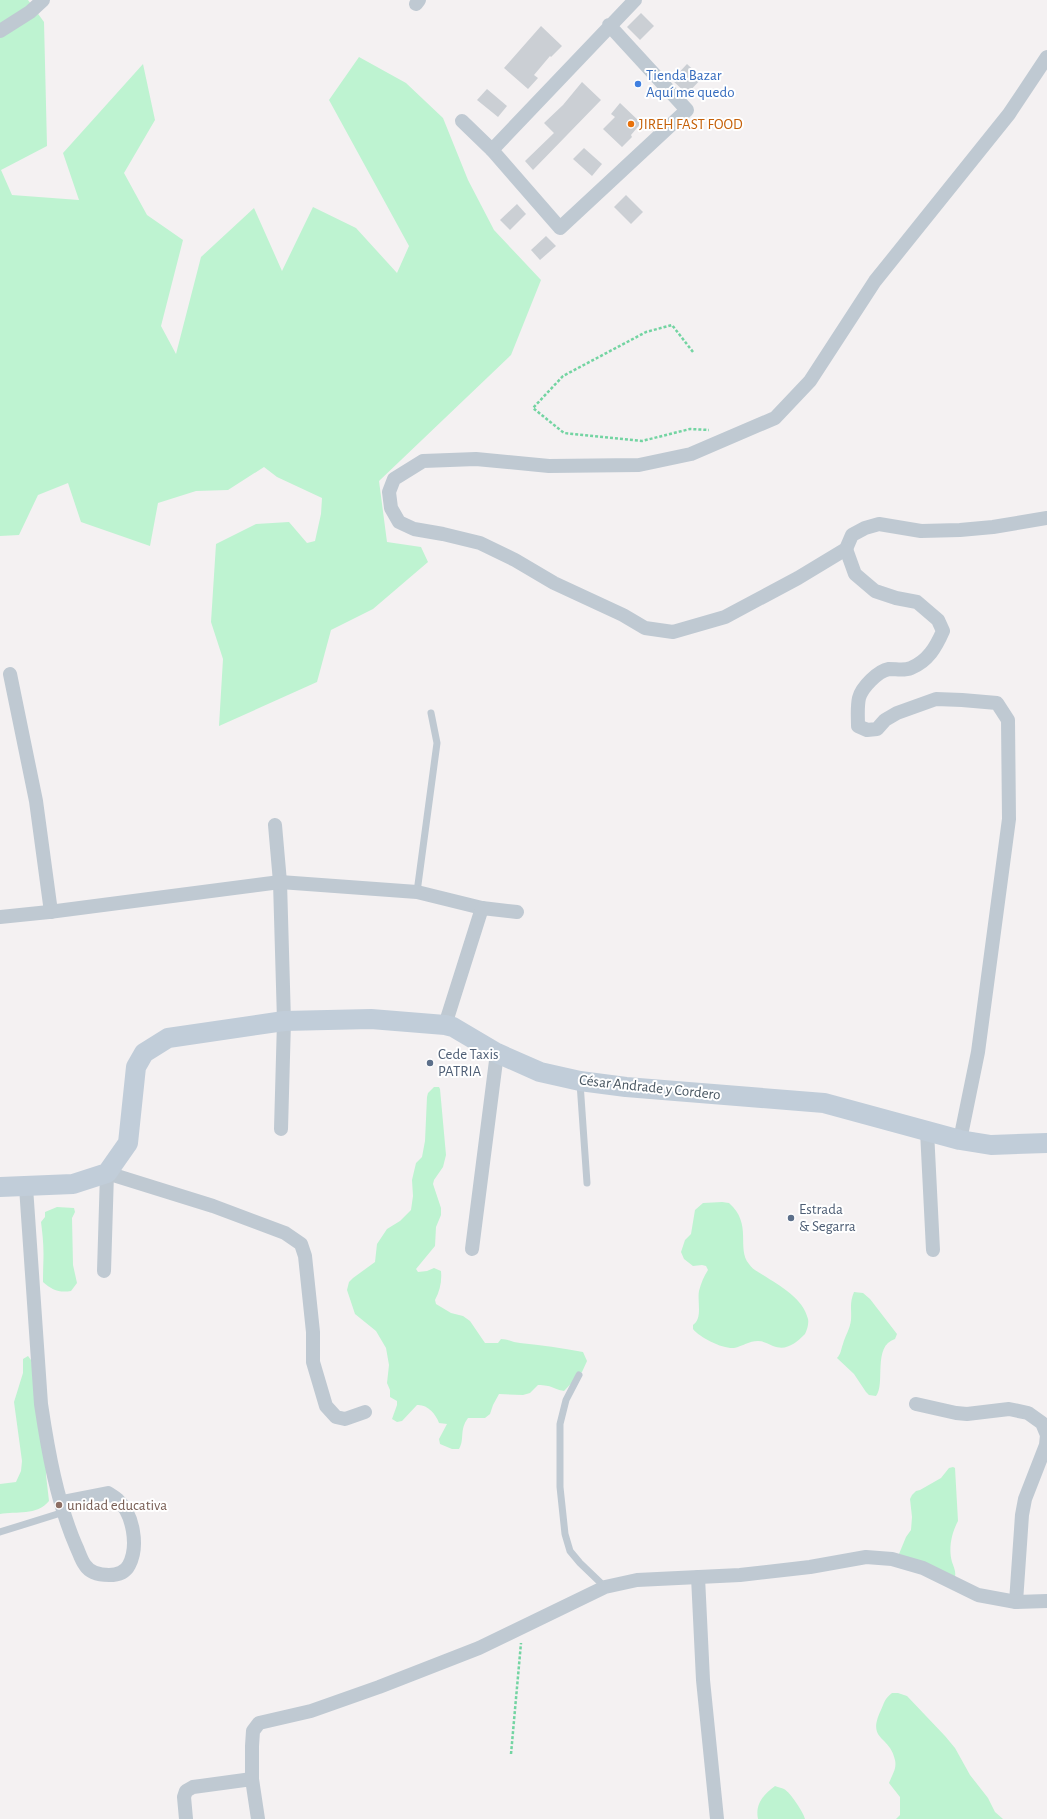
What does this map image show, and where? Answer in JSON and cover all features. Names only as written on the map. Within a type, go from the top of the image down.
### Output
[{"type":"street","points":[[0,31],[30,12],[43,0]]},
{"type":"street","points":[[492,150],[635,0]]},
{"type":"street","points":[[462,121],[492,150],[560,228],[687,110],[610,25]]},
{"type":"street","points":[[1047,57],[1009,114],[875,281],[810,381],[775,418],[691,454],[639,465],[549,466],[476,459],[423,461],[394,479],[389,492],[391,508],[399,522],[414,529],[480,543],[516,560],[554,583],[623,615],[645,628],[673,632],[725,617],[798,578],[846,549],[852,535],[865,528],[879,524],[922,530],[960,530],[993,527],[1047,518]]},
{"type":"street","points":[[846,549],[856,574],[875,591],[896,598],[917,602],[938,620],[943,631],[936,647],[925,659],[910,668],[888,669],[877,675],[865,687],[859,698],[858,726],[867,730],[876,729],[885,720],[897,713],[936,699],[997,703],[1008,720],[1009,819],[1006,855],[978,1052],[960,1140]]},
{"type":"street","points":[[10,674],[36,801],[51,912]]},
{"type":"street","points":[[275,825],[280,882],[284,1021],[281,1129]]},
{"type":"street","points":[[0,917],[51,912],[280,882],[417,892],[482,908],[517,912]]},
{"type":"street","points":[[445,1026],[482,908]]},
{"type":"street","name":"César Andrade y Cordero","points":[[107,1173],[128,1143],[136,1067],[144,1053],[168,1038],[284,1021],[371,1019],[453,1027],[497,1053],[540,1072],[580,1081],[626,1087],[824,1103],[960,1140],[991,1144],[1047,1143]]},
{"type":"street","points":[[472,1249],[497,1053]]},
{"type":"street","points":[[927,1131],[933,1250]]},
{"type":"street","points":[[104,1271],[107,1173]]},
{"type":"street","points":[[0,1187],[73,1184],[107,1173],[213,1206],[285,1233],[301,1244],[305,1256],[313,1332],[314,1362],[326,1406],[336,1417],[345,1419],[365,1412]]},
{"type":"street","points":[[26,1186],[41,1404],[46,1439],[63,1507],[70,1532],[85,1566],[93,1573],[104,1575],[115,1575],[126,1571],[135,1547],[131,1525],[124,1508],[118,1499],[108,1493],[63,1507]]},
{"type":"street","points":[[916,1404],[956,1414],[1009,1409],[1028,1413],[1042,1423],[1047,1435],[1046,1445],[1025,1498],[1016,1602]]},
{"type":"street","points":[[258,1819],[252,1779],[253,1731],[259,1723],[311,1711],[379,1687],[480,1648],[605,1587],[637,1580],[740,1575],[810,1567],[866,1557],[892,1559],[923,1568],[978,1596],[1016,1602],[1047,1601]]},
{"type":"street","points":[[698,1577],[703,1680],[716,1819]]},
{"type":"street","points":[[186,1819],[184,1797],[186,1791],[193,1787],[252,1779]]},
{"type":"lane","points":[[417,892],[437,743],[431,713]]},
{"type":"lane","points":[[580,1081],[587,1183]]},
{"type":"lane","points":[[579,1375],[566,1400],[560,1424],[560,1487],[565,1534],[570,1551],[605,1587]]},
{"type":"lane","points":[[0,1532],[63,1507]]},
{"type":"path","points":[[693,352],[672,326],[646,332],[563,376],[533,408],[564,433],[642,441],[690,430],[713,430]]},
{"type":"path","points":[[511,1754],[522,1628]]},
{"type":"green space","points":[[0,0],[28,0],[44,22],[47,146],[1,170],[12,195],[79,200],[63,153],[143,64],[155,120],[124,173],[147,215],[183,240],[161,326],[176,354],[201,257],[254,208],[282,271],[313,207],[356,228],[397,273],[409,246],[329,100],[359,57],[406,83],[443,118],[468,180],[494,230],[541,280],[511,355],[379,481],[387,542],[421,547],[428,562],[373,609],[331,630],[317,682],[219,726],[223,659],[211,622],[216,544],[256,524],[289,522],[307,543],[315,541],[321,514],[322,498],[277,477],[264,467],[228,490],[196,491],[158,503],[150,546],[81,522],[68,483],[38,495],[19,535],[0,536]]},
{"type":"green space","points":[[434,1087],[439,1087],[440,1089],[446,1155],[443,1167],[433,1184],[441,1208],[441,1215],[436,1227],[435,1246],[416,1269],[418,1272],[427,1271],[434,1268],[441,1271],[440,1286],[435,1300],[436,1304],[451,1313],[463,1316],[470,1321],[485,1343],[498,1343],[501,1339],[504,1339],[518,1343],[583,1352],[587,1361],[582,1372],[564,1391],[538,1385],[530,1393],[523,1395],[499,1394],[490,1414],[485,1418],[468,1418],[465,1422],[462,1442],[459,1449],[452,1449],[440,1444],[439,1439],[447,1424],[439,1423],[436,1416],[424,1406],[417,1405],[402,1421],[397,1422],[392,1419],[397,1401],[390,1397],[390,1390],[387,1383],[389,1365],[386,1348],[376,1331],[355,1314],[347,1290],[349,1282],[353,1278],[375,1262],[377,1244],[387,1229],[400,1221],[411,1210],[413,1196],[412,1180],[416,1163],[422,1157],[425,1141],[427,1097],[428,1093]]},
{"type":"green space","points":[[703,1203],[729,1203],[736,1211],[740,1219],[745,1258],[750,1266],[790,1293],[805,1312],[808,1319],[808,1327],[806,1332],[798,1341],[790,1346],[782,1348],[758,1341],[729,1348],[718,1345],[706,1339],[693,1329],[693,1325],[699,1314],[699,1291],[708,1270],[706,1266],[693,1266],[684,1259],[681,1252],[685,1240],[691,1234],[695,1210]]},
{"type":"green space","points":[[57,1207],[74,1208],[75,1212],[72,1218],[73,1265],[77,1283],[71,1291],[63,1292],[49,1287],[43,1282],[41,1222],[45,1217],[45,1212]]},
{"type":"green space","points":[[854,1292],[863,1293],[870,1299],[897,1334],[895,1339],[888,1343],[884,1349],[879,1390],[876,1396],[869,1395],[854,1374],[837,1358],[849,1329],[851,1303]]},
{"type":"green space","points":[[28,1356],[31,1360],[48,1458],[46,1475],[49,1501],[39,1509],[32,1511],[0,1514],[0,1484],[16,1482],[21,1471],[22,1461],[14,1402],[23,1373],[23,1359]]},
{"type":"green space","points":[[949,1468],[955,1468],[958,1521],[952,1535],[950,1551],[955,1577],[899,1554],[906,1537],[911,1530],[912,1517],[910,1499],[912,1495],[916,1491],[941,1478]]},
{"type":"green space","points":[[892,1693],[907,1696],[945,1736],[955,1748],[970,1775],[988,1798],[995,1812],[1003,1819],[896,1819],[900,1815],[900,1797],[889,1783],[895,1769],[895,1760],[889,1746],[880,1737],[876,1727],[877,1720],[884,1703],[887,1697]]},
{"type":"green space","points":[[775,1786],[784,1789],[790,1794],[805,1819],[758,1819],[757,1814],[761,1800]]},
{"type":"building","points":[[641,13],[654,26],[640,40],[627,27]]},
{"type":"building","points":[[541,26],[562,46],[551,57],[550,56],[534,75],[538,78],[528,89],[504,68]]},
{"type":"building","points":[[687,64],[702,78],[687,94],[672,80]]},
{"type":"building","points":[[582,82],[601,100],[533,170],[525,161],[554,133],[544,123],[563,105]]},
{"type":"building","points":[[487,89],[507,106],[498,117],[477,100]]},
{"type":"building","points":[[620,103],[641,123],[631,135],[632,137],[622,147],[603,129],[615,117],[611,114]]},
{"type":"building","points":[[584,148],[602,164],[592,176],[573,159]]},
{"type":"building","points":[[626,195],[643,212],[631,224],[614,207]]},
{"type":"building","points":[[517,204],[526,214],[510,230],[500,220]]},
{"type":"building","points":[[546,236],[556,246],[540,260],[531,250]]},
{"type":"place","name":"Tienda Bazar Aquí me quedo","points":[[638,84]]},
{"type":"place","name":"JIREH FAST FOOD","points":[[631,124]]},
{"type":"place","name":"Cede Taxis PATRIA","points":[[430,1063]]},
{"type":"place","name":"Estrada & Segarra","points":[[791,1218]]},
{"type":"place","name":"unidad educativa","points":[[59,1505]]}]
